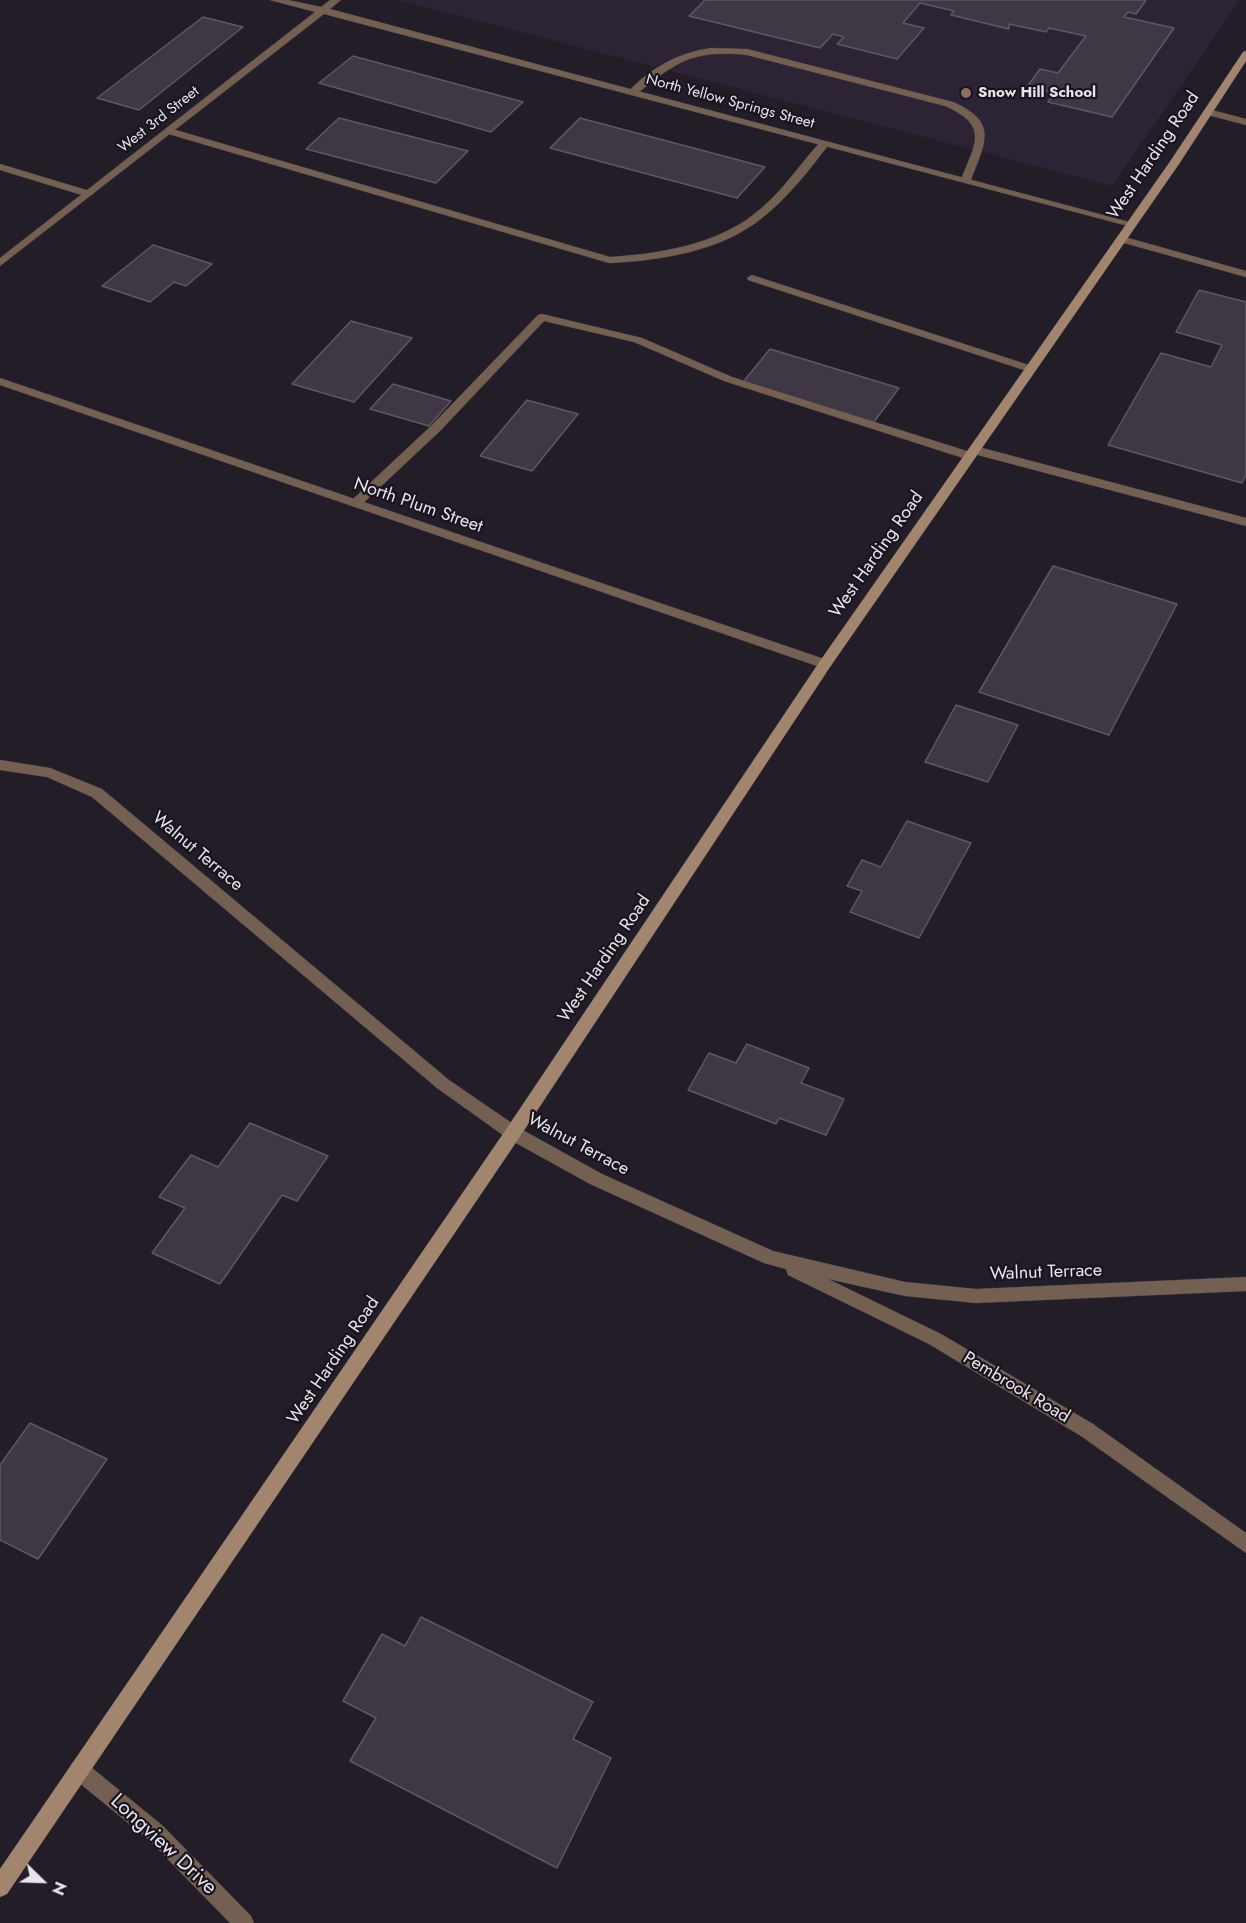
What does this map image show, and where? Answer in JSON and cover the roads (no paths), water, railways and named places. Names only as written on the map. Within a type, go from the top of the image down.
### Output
[{"type":"street","name":"North Yellow Springs Street","points":[[275,0],[338,14],[1132,224]]},
{"type":"street","name":"West 3rd Street","points":[[0,263],[336,0]]},
{"type":"street","points":[[633,92],[667,64],[685,55],[721,49],[747,52],[949,104],[968,110],[978,121],[981,135],[966,180]]},
{"type":"street","name":"West Harding Road","points":[[0,1887],[513,1133],[825,664],[1132,224],[1245,57]]},
{"type":"street","points":[[1208,112],[1246,122]]},
{"type":"street","points":[[169,131],[609,260],[638,260],[670,253],[730,233],[764,211],[825,143]]},
{"type":"street","points":[[0,167],[89,194]]},
{"type":"street","points":[[1121,239],[1246,274]]},
{"type":"street","points":[[752,278],[1030,369]]},
{"type":"street","points":[[356,503],[436,428],[542,316],[638,340],[683,358],[728,380],[972,453],[1246,522]]},
{"type":"street","name":"North Plum Street","points":[[0,381],[825,664]]},
{"type":"street","name":"Walnut Terrace","points":[[0,765],[26,766],[63,775],[97,793],[444,1084],[513,1133],[597,1179],[770,1258],[904,1289],[976,1296],[1246,1284]]},
{"type":"street","name":"Pembrook Road","points":[[770,1258],[945,1345],[1086,1430],[1246,1544]]},
{"type":"street","name":"Longview Drive","points":[[79,1770],[156,1833],[244,1923]]},
{"type":"place","name":"Snow Hill School","points":[[966,93]]}]
